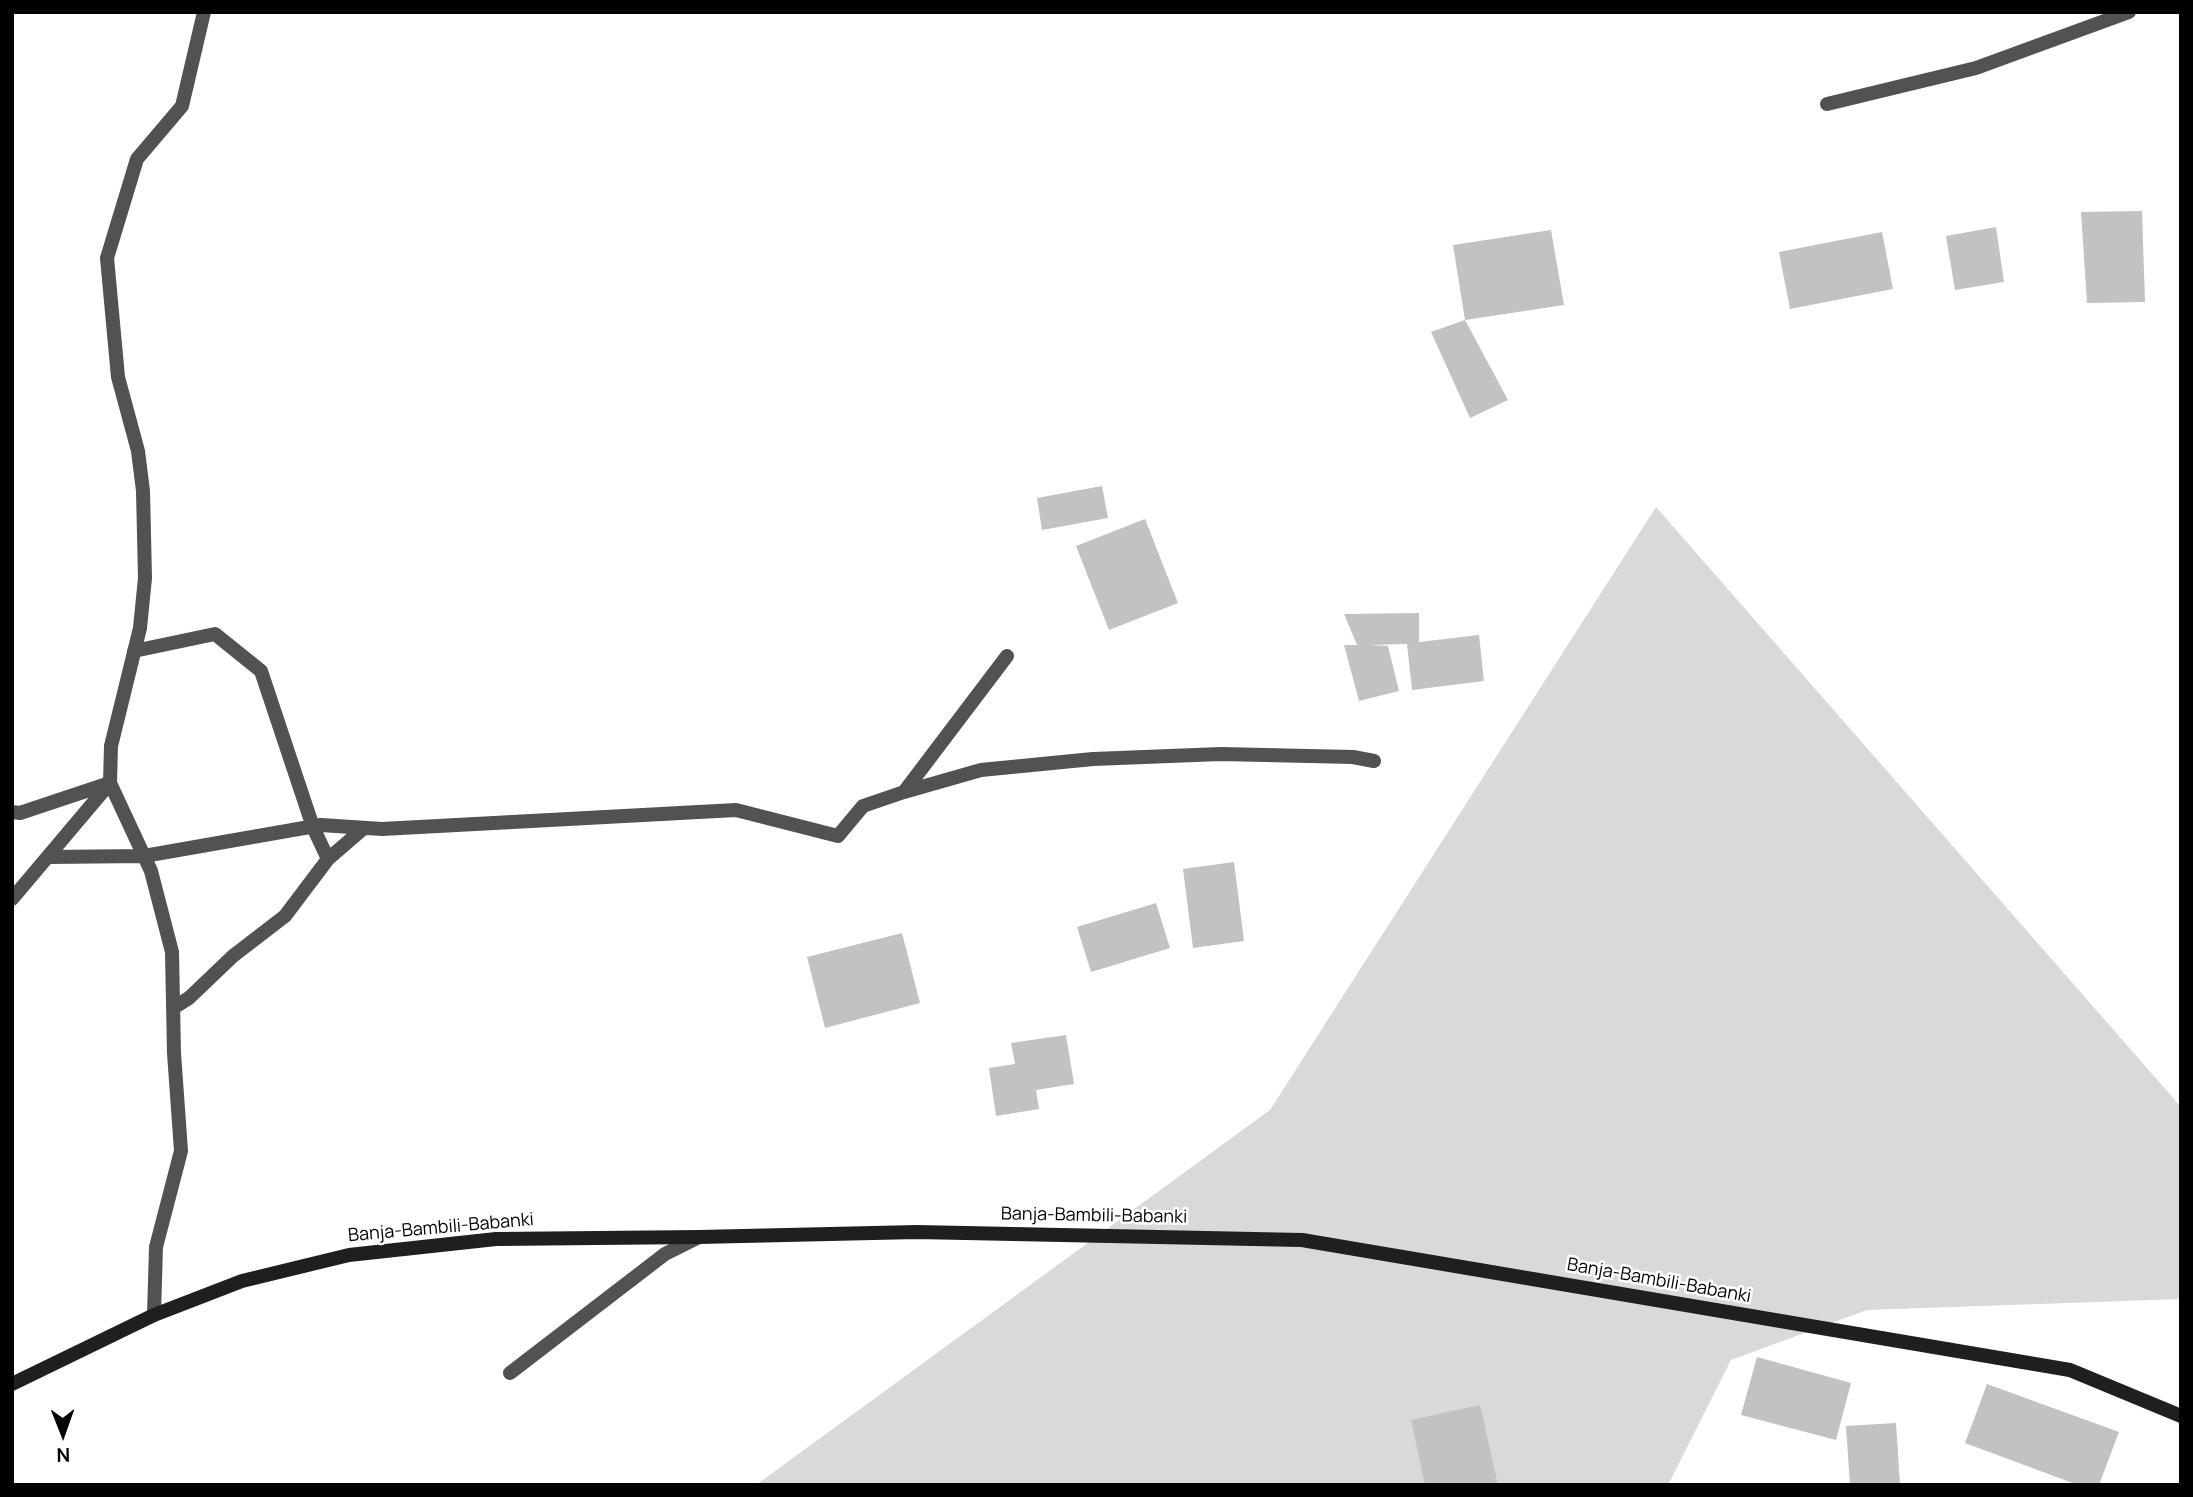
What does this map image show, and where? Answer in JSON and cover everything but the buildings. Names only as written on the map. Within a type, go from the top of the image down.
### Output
[{"type":"street","points":[[155,1315],[156,1247],[181,1151],[172,952],[150,871],[110,783],[111,746],[140,628],[145,578],[143,491],[138,451],[118,377],[107,258],[137,159],[182,106],[204,12]]},
{"type":"street","points":[[1827,104],[1976,68],[2129,12]]},
{"type":"street","points":[[134,651],[215,634],[261,671],[313,827],[328,859]]},
{"type":"street","points":[[904,792],[1007,656]]},
{"type":"street","points":[[48,857],[144,856],[313,827],[383,829],[736,810],[838,836],[863,806],[981,770],[1093,758],[1221,754],[1353,757],[1374,761]]},
{"type":"street","points":[[12,812],[20,813],[110,783]]},
{"type":"street","points":[[12,900],[110,783]]},
{"type":"street","points":[[173,1008],[189,998],[233,956],[285,915],[328,859],[364,828]]},
{"type":"street","name":"Banja-Bambili-Babanki","points":[[12,1384],[155,1315],[242,1281],[349,1255],[496,1239],[917,1231],[1302,1240],[2070,1370],[2181,1416]]},
{"type":"street","points":[[510,1373],[665,1254],[699,1237]]},
{"type":"shaded area","points":[[1656,507],[2181,1107],[2181,1299],[1867,1310],[1731,1360],[1668,1485],[756,1485],[1270,1110]]}]
